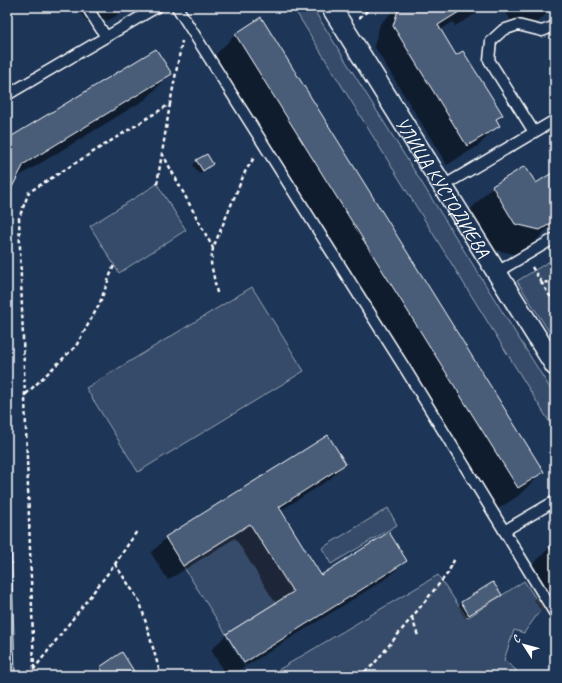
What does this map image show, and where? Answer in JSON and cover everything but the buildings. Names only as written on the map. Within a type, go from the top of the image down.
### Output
[{"type":"street","name":"УЛИЦА КУСТОДИЕВА","points":[[336,8],[443,186],[555,366]]},
{"type":"lane","points":[[87,7],[106,37]]},
{"type":"lane","points":[[7,95],[157,7]]},
{"type":"lane","points":[[177,7],[406,370],[555,614]]},
{"type":"lane","points":[[534,132],[489,60],[491,42],[503,30],[518,25],[542,31],[555,26]]},
{"type":"lane","points":[[443,186],[555,120]]},
{"type":"lane","points":[[496,272],[555,238]]},
{"type":"lane","points":[[504,531],[555,501]]},
{"type":"path","points":[[359,18],[372,7]]},
{"type":"path","points":[[157,184],[170,104],[186,21]]},
{"type":"path","points":[[34,669],[19,218],[29,192],[170,104]]},
{"type":"path","points":[[217,293],[211,263],[213,248],[245,172],[263,143]]},
{"type":"path","points":[[162,153],[213,248]]},
{"type":"path","points":[[524,256],[555,304]]},
{"type":"path","points":[[25,394],[76,346],[99,305],[114,265]]},
{"type":"path","points":[[541,282],[555,283]]},
{"type":"path","points":[[30,676],[116,564],[137,531]]},
{"type":"path","points":[[359,676],[373,665],[448,573],[455,558]]},
{"type":"path","points":[[116,564],[140,602],[161,676]]},
{"type":"path","points":[[412,617],[418,636]]},
{"type":"shaded area","points":[[293,7],[312,7],[555,396],[555,431]]},
{"type":"shaded area","points":[[157,184],[186,230],[119,273],[90,226]]},
{"type":"shaded area","points":[[555,258],[555,341],[517,281]]},
{"type":"shaded area","points":[[252,287],[304,371],[138,472],[86,388]]},
{"type":"shaded area","points":[[388,508],[397,525],[331,564],[322,548]]},
{"type":"shaded area","points":[[250,524],[293,592],[226,634],[183,566]]},
{"type":"shaded area","points":[[438,575],[467,618],[524,581],[542,608],[524,633],[514,630],[504,660],[516,670],[515,676],[268,676]]}]
